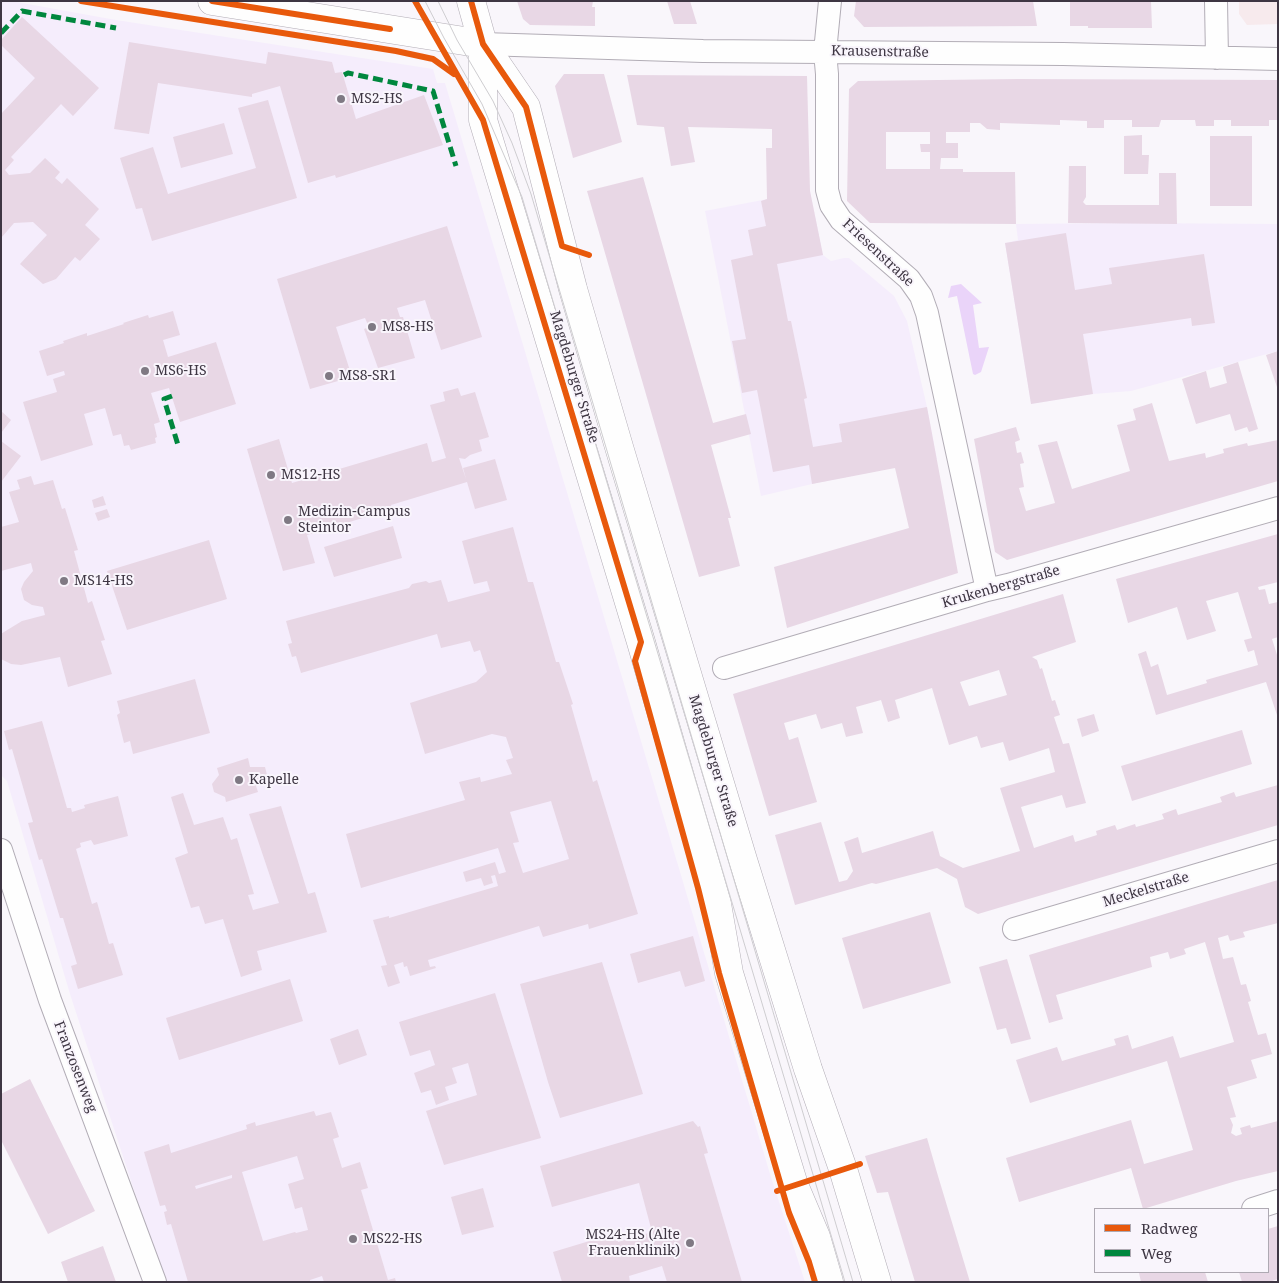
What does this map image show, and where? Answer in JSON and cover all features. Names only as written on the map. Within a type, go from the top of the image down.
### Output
[{"type":"street","points":[[212,1],[483,44],[471,1]]},
{"type":"street","name":"Friesenstraße","points":[[830,1],[826,52],[828,74],[827,190],[831,205],[841,220],[909,279],[921,296],[927,313],[986,590]]},
{"type":"street","points":[[1216,1],[1217,58]]},
{"type":"street","name":"Krausenstraße","points":[[483,44],[685,50],[1278,59]]},
{"type":"street","name":"Magdeburger Straße","points":[[483,44],[484,120],[715,895],[729,973],[794,1186],[816,1237],[829,1282]]},
{"type":"street","name":"Magdeburger Straße","points":[[483,44],[526,107],[573,289],[622,456],[746,870],[808,1069],[843,1169],[877,1282]]},
{"type":"street","name":"Krukenbergstraße","points":[[724,668],[986,590],[1008,586],[1278,508]]},
{"type":"street","name":"Franzosenweg","points":[[1,850],[50,1000],[155,1282]]},
{"type":"street","name":"Meckelstraße","points":[[1014,929],[1278,851]]},
{"type":"street","points":[[1256,1208],[1278,1201]]},
{"type":"shaded area","name":"Medizin-Campus Steintor","points":[[1,1],[11,1],[116,20],[433,69],[437,83],[445,83],[770,1174],[805,1282],[164,1282],[70,994],[7,781],[1,775]]},
{"type":"shaded area","points":[[1239,1],[1278,1],[1278,24],[1247,25],[1239,14]]},
{"type":"shaded area","points":[[810,191],[823,255],[831,261],[849,258],[894,296],[907,321],[937,459],[761,496],[705,211]]},
{"type":"shaded area","points":[[1016,224],[1278,224],[1278,351],[1131,391],[1093,394],[1031,404],[1005,243],[1018,240]]},
{"type":"shaded area","points":[[961,284],[982,303],[973,305],[979,348],[989,347],[981,372],[975,375],[973,374],[957,296],[948,298],[951,286]]},
{"type":"building","points":[[517,1],[593,1],[592,7],[595,7],[595,26],[530,25],[523,19]]},
{"type":"building","points":[[667,1],[690,1],[697,24],[674,24]]},
{"type":"building","points":[[856,1],[1033,1],[1037,26],[864,27],[854,16]]},
{"type":"building","points":[[1070,1],[1151,1],[1152,28],[1088,28],[1088,26],[1070,26]]},
{"type":"building","points":[[22,17],[99,88],[73,116],[61,104],[11,157],[14,160],[5,170],[9,175],[30,173],[45,158],[60,172],[55,178],[62,184],[67,178],[99,209],[85,225],[100,239],[80,261],[75,257],[56,279],[43,284],[20,264],[47,235],[33,222],[14,223],[1,238],[1,114],[35,78],[1,45],[1,40]]},
{"type":"building","points":[[129,42],[266,64],[268,52],[332,62],[335,73],[342,72],[356,119],[424,95],[443,145],[336,178],[335,175],[308,183],[280,86],[252,94],[252,97],[158,83],[149,134],[114,129]]},
{"type":"building","points":[[564,74],[604,74],[622,142],[573,158],[555,86]]},
{"type":"building","points":[[627,75],[807,76],[810,191],[823,255],[777,264],[788,321],[791,321],[807,398],[804,399],[813,447],[842,442],[839,424],[927,407],[958,573],[787,628],[774,567],[909,528],[895,468],[812,484],[809,465],[773,472],[757,390],[742,393],[732,341],[746,339],[731,260],[753,255],[748,230],[766,226],[761,201],[767,199],[766,148],[772,148],[772,129],[688,127],[695,162],[671,166],[664,127],[637,125]]},
{"type":"building","points":[[1018,79],[1278,80],[1278,120],[1269,120],[1269,126],[1231,126],[1231,120],[1214,120],[1214,126],[1196,126],[1195,120],[1161,120],[1159,127],[1132,127],[1132,120],[1104,120],[1104,128],[1087,128],[1087,121],[1060,120],[1060,125],[1000,123],[1000,130],[987,129],[980,123],[970,123],[970,132],[946,132],[946,143],[958,143],[958,158],[941,158],[940,169],[963,169],[963,172],[1015,172],[1016,224],[870,223],[847,201],[849,89],[858,81]],"holes":[[[886,132],[930,132],[930,144],[920,144],[921,152],[930,152],[930,169],[886,169]]]},
{"type":"building","points":[[268,100],[297,198],[152,241],[142,208],[136,209],[120,158],[153,147],[168,194],[256,168],[238,108]]},
{"type":"building","points":[[224,123],[233,154],[181,168],[173,137]]},
{"type":"building","points":[[1142,135],[1142,155],[1149,155],[1148,174],[1124,174],[1124,136]]},
{"type":"building","points":[[1210,136],[1252,136],[1252,206],[1210,206]]},
{"type":"building","points":[[1069,166],[1086,166],[1086,197],[1083,202],[1086,205],[1159,205],[1159,173],[1176,173],[1177,224],[1068,223]]},
{"type":"building","points":[[643,177],[713,423],[746,414],[751,434],[711,445],[731,518],[728,518],[740,566],[699,577],[587,191]]},
{"type":"building","points":[[447,226],[482,337],[441,350],[425,300],[397,308],[400,317],[403,317],[415,358],[378,368],[364,329],[369,327],[365,318],[336,327],[352,377],[310,389],[277,279]]},
{"type":"building","points":[[1066,233],[1075,290],[1112,284],[1109,268],[1204,254],[1215,323],[1192,326],[1191,318],[1083,334],[1093,394],[1031,404],[1005,243]]},
{"type":"building","points":[[173,311],[180,335],[163,340],[168,357],[216,342],[236,404],[180,422],[169,388],[151,393],[160,422],[154,424],[157,437],[155,438],[156,443],[131,450],[129,445],[124,446],[121,434],[113,436],[105,408],[84,414],[93,445],[41,461],[23,402],[57,392],[53,379],[65,375],[64,371],[47,376],[39,351],[87,333],[87,336],[148,315],[149,318]]},
{"type":"building","points":[[1278,351],[1278,387],[1277,387],[1266,355]]},
{"type":"building","points":[[1238,362],[1258,429],[1249,432],[1247,427],[1235,431],[1230,414],[1196,424],[1182,379],[1206,371],[1210,388],[1227,383],[1223,367]]},
{"type":"building","points":[[458,388],[461,396],[475,392],[489,437],[479,440],[482,451],[465,459],[459,458],[466,479],[463,468],[495,459],[507,500],[475,509],[467,482],[391,505],[392,509],[307,535],[315,563],[283,571],[247,449],[279,439],[292,483],[427,443],[432,462],[446,458],[430,405],[445,401],[443,392]]},
{"type":"building","points":[[1152,403],[1169,461],[1205,453],[1206,458],[1224,453],[1223,449],[1247,443],[1248,446],[1278,440],[1278,481],[1007,560],[995,552],[974,439],[1016,427],[1020,440],[1015,442],[1017,453],[1021,452],[1024,463],[1020,464],[1024,487],[1019,488],[1026,511],[1055,503],[1038,445],[1057,441],[1072,489],[1130,471],[1117,425],[1136,420],[1133,409]]},
{"type":"building","points":[[1,411],[11,420],[1,433]]},
{"type":"building","points":[[1,441],[21,456],[1,482]]},
{"type":"building","points":[[31,476],[34,485],[53,480],[62,509],[65,508],[78,550],[74,551],[88,603],[92,601],[105,640],[101,641],[112,674],[68,687],[60,657],[21,665],[11,664],[1,659],[1,634],[22,621],[45,615],[43,607],[32,605],[24,600],[21,589],[33,571],[31,563],[1,571],[1,527],[19,522],[9,492],[20,489],[17,480]]},
{"type":"building","points":[[103,496],[106,505],[94,508],[92,500]]},
{"type":"building","points":[[107,509],[110,517],[98,521],[95,513]]},
{"type":"building","points":[[393,526],[402,558],[334,577],[324,547]]},
{"type":"building","points":[[513,527],[528,582],[533,582],[556,662],[559,662],[573,704],[571,705],[593,782],[597,780],[638,914],[589,929],[588,924],[543,937],[539,926],[428,960],[430,967],[435,966],[436,968],[410,976],[407,966],[404,967],[403,962],[394,965],[400,983],[388,987],[381,966],[387,965],[373,920],[389,916],[389,918],[498,886],[495,875],[491,876],[493,883],[484,886],[481,878],[466,882],[463,872],[495,862],[499,874],[506,872],[498,848],[361,888],[346,834],[465,800],[459,782],[480,777],[481,782],[512,774],[506,760],[513,758],[506,737],[492,734],[425,754],[410,703],[476,682],[487,672],[480,650],[474,652],[470,641],[441,648],[437,634],[301,673],[296,656],[292,657],[288,644],[292,643],[286,621],[409,588],[412,584],[426,581],[429,583],[441,580],[448,602],[490,591],[487,581],[474,584],[462,541]],"holes":[[[551,801],[569,859],[523,873],[513,843],[519,842],[510,812]]]},
{"type":"building","points":[[1278,534],[1278,582],[1258,587],[1259,590],[1265,589],[1269,604],[1278,602],[1278,637],[1272,639],[1278,658],[1278,718],[1266,682],[1156,715],[1138,654],[1146,651],[1151,667],[1158,664],[1167,695],[1207,683],[1206,680],[1258,665],[1254,650],[1248,652],[1244,640],[1252,638],[1238,592],[1206,601],[1216,631],[1187,640],[1177,607],[1128,623],[1116,579]]},
{"type":"building","points":[[209,540],[227,599],[127,630],[107,571]]},
{"type":"building","points":[[1063,594],[1076,642],[1032,657],[1037,660],[1040,669],[1042,668],[1052,701],[1055,700],[1060,715],[1054,717],[1063,744],[1069,743],[1086,803],[1066,808],[1062,795],[1021,807],[1034,848],[1073,835],[1075,842],[1097,835],[1096,831],[1115,825],[1117,830],[1135,824],[1136,827],[1164,819],[1162,814],[1176,809],[1178,815],[1222,802],[1220,797],[1234,792],[1236,797],[1278,785],[1278,825],[978,914],[965,907],[957,879],[937,868],[876,884],[872,883],[795,905],[775,835],[821,822],[839,882],[847,880],[853,871],[844,842],[858,837],[862,853],[933,831],[940,856],[963,868],[1020,851],[1000,788],[1055,772],[1049,748],[1009,761],[1003,742],[981,748],[977,736],[949,745],[932,688],[895,700],[900,718],[888,722],[881,700],[856,707],[863,733],[846,737],[842,723],[821,729],[816,714],[784,723],[789,740],[798,737],[817,802],[769,816],[733,694]],"holes":[[[999,670],[1007,695],[969,706],[960,682]]]},
{"type":"building","points":[[195,679],[210,733],[133,754],[130,741],[124,743],[117,715],[120,713],[117,701]]},
{"type":"building","points":[[1094,714],[1099,731],[1082,737],[1077,719]]},
{"type":"building","points":[[42,721],[67,808],[71,808],[72,812],[85,808],[84,805],[118,796],[128,836],[94,845],[91,840],[80,843],[81,847],[76,849],[92,904],[97,902],[109,944],[113,943],[123,975],[78,989],[71,966],[77,964],[63,918],[60,918],[42,859],[39,860],[28,823],[33,822],[12,749],[9,750],[4,731]]},
{"type":"building","points":[[1242,730],[1252,764],[1132,801],[1121,766]]},
{"type":"building","name":"Kapelle","points":[[248,758],[250,767],[265,767],[267,775],[256,786],[258,792],[226,802],[225,797],[214,792],[212,784],[219,775],[217,768]]},
{"type":"building","points":[[183,793],[194,825],[223,817],[231,840],[237,838],[254,894],[248,895],[253,910],[279,903],[249,814],[281,806],[308,894],[315,892],[327,932],[257,951],[262,970],[241,977],[223,919],[205,924],[199,906],[191,908],[175,858],[188,853],[171,797]]},
{"type":"building","points":[[1278,880],[1278,923],[1243,932],[1245,937],[1230,941],[1228,935],[1218,938],[1223,959],[1233,957],[1241,985],[1246,984],[1251,1001],[1248,1002],[1258,1035],[1266,1033],[1272,1054],[1251,1060],[1257,1078],[1227,1087],[1236,1117],[1230,1118],[1233,1125],[1231,1133],[1236,1136],[1242,1134],[1240,1128],[1250,1125],[1251,1128],[1278,1121],[1278,1171],[1236,1181],[1146,1208],[1143,1208],[1131,1168],[1019,1202],[1006,1158],[1131,1120],[1144,1164],[1193,1150],[1167,1061],[1030,1103],[1016,1060],[1057,1047],[1062,1061],[1116,1045],[1114,1039],[1128,1035],[1132,1049],[1173,1036],[1180,1058],[1234,1042],[1205,942],[1184,949],[1186,954],[1170,959],[1168,952],[1150,957],[1152,967],[1056,995],[1063,1019],[1049,1023],[1029,955]]},
{"type":"building","points":[[930,912],[951,983],[863,1009],[842,938]]},
{"type":"building","points":[[693,936],[705,981],[685,987],[680,971],[638,983],[630,954]]},
{"type":"building","points":[[1007,959],[1031,1039],[1011,1044],[1006,1028],[997,1030],[979,967]]},
{"type":"building","points":[[602,962],[643,1094],[560,1118],[520,984]]},
{"type":"building","points":[[290,979],[303,1021],[179,1060],[166,1018]]},
{"type":"building","points":[[495,993],[541,1138],[444,1165],[426,1111],[477,1095],[468,1063],[452,1068],[457,1083],[445,1087],[449,1100],[436,1105],[431,1090],[421,1093],[414,1073],[435,1065],[430,1050],[410,1056],[399,1022]]},
{"type":"building","points":[[358,1029],[367,1055],[339,1065],[330,1039]]},
{"type":"building","points":[[30,1079],[95,1211],[48,1234],[1,1140],[1,1094]]},
{"type":"building","points":[[314,1111],[316,1116],[331,1112],[339,1137],[333,1139],[342,1168],[360,1162],[368,1188],[361,1190],[388,1280],[395,1278],[396,1282],[324,1282],[322,1276],[310,1280],[310,1282],[188,1282],[171,1224],[167,1225],[164,1212],[167,1211],[165,1205],[160,1206],[144,1152],[169,1144],[171,1153],[247,1129],[246,1125],[255,1122],[256,1126]],"holes":[[[297,1156],[304,1179],[288,1184],[295,1209],[302,1207],[308,1230],[263,1241],[242,1172]],[[232,1175],[232,1178],[196,1189],[195,1186]]]},
{"type":"building","points":[[693,1121],[698,1127],[700,1126],[708,1153],[704,1154],[742,1282],[667,1282],[662,1266],[629,1276],[630,1282],[562,1282],[553,1252],[616,1233],[618,1242],[652,1232],[639,1183],[552,1207],[540,1166]]},
{"type":"building","points":[[927,1138],[970,1282],[915,1282],[888,1192],[877,1193],[865,1156]]},
{"type":"building","points":[[483,1188],[494,1227],[462,1235],[451,1197]]},
{"type":"building","points":[[1278,1226],[1278,1279],[1269,1282],[1242,1282],[1239,1273],[1269,1273],[1269,1229]]},
{"type":"building","points":[[103,1246],[116,1282],[68,1282],[61,1262]]},
{"type":"building","points":[[1139,1273],[1205,1273],[1208,1282],[1141,1282]]},
{"type":"tram line","points":[[425,1],[482,104],[522,197],[845,1282]]},
{"type":"tram line","points":[[438,1],[457,40],[493,101],[512,143],[531,194],[853,1282]]},
{"type":"marked path","points":[[1,33],[22,11],[116,28]]},
{"type":"marked path","points":[[344,75],[348,73],[433,91],[456,166]]},
{"type":"marked path","points":[[172,396],[164,399],[178,445]]},
{"type":"cycle path","points":[[81,1],[396,51],[433,59],[454,74]]},
{"type":"cycle path","points":[[212,1],[390,29]]},
{"type":"cycle path","points":[[415,1],[483,120],[641,642],[635,661],[698,888],[719,973],[789,1213],[815,1282]]},
{"type":"cycle path","points":[[471,1],[483,44],[526,107],[562,246],[589,255]]},
{"type":"cycle path","points":[[777,1191],[860,1164]]},
{"type":"place","name":"MS2-HS","points":[[341,99]]},
{"type":"place","name":"MS8-HS","points":[[372,327]]},
{"type":"place","name":"MS6-HS","points":[[145,371]]},
{"type":"place","name":"MS8-SR1","points":[[329,376]]},
{"type":"place","name":"MS12-HS","points":[[271,475]]},
{"type":"place","name":"Medizin-Campus Steintor","points":[[288,520]]},
{"type":"place","name":"MS14-HS","points":[[64,581]]},
{"type":"place","name":"Kapelle","points":[[239,780]]},
{"type":"place","name":"MS22-HS","points":[[353,1239]]},
{"type":"place","name":"MS24-HS (Alte Frauenklinik)","points":[[690,1243]]}]
